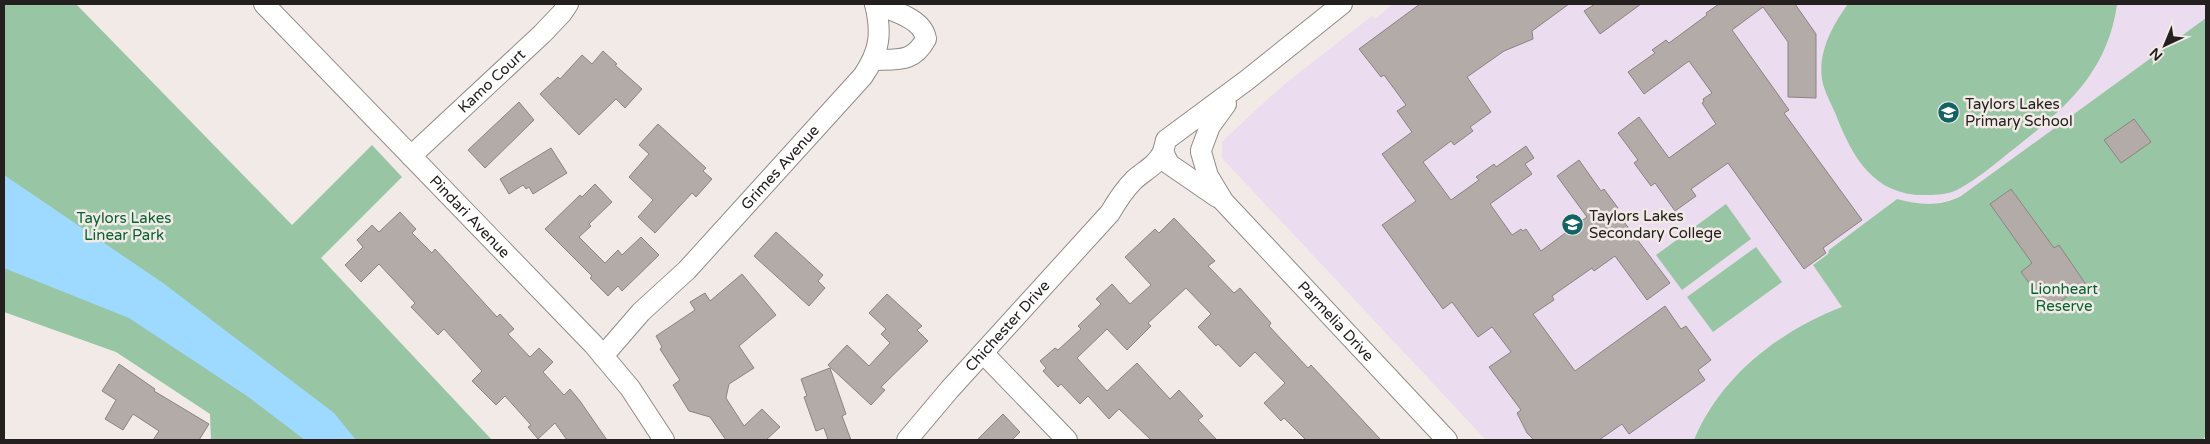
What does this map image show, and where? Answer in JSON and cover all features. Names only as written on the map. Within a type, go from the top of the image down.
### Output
[{"type":"street","name":"Pindari Avenue","points":[[264,4],[598,350],[630,388],[664,440]]},
{"type":"street","name":"Kamo Court","points":[[411,156],[542,34],[568,4]]},
{"type":"street","name":"Grimes Avenue","points":[[598,350],[687,270],[863,76],[873,60],[880,31],[875,4]]},
{"type":"street","points":[[873,60],[907,58],[915,54],[926,38],[925,31],[920,24],[875,4]]},
{"type":"street","points":[[1248,80],[1216,116],[1196,163],[1179,170],[1169,164],[1163,152],[1166,140],[1248,80],[1342,4]]},
{"type":"street","points":[[1174,133],[1181,131],[1195,136],[1201,151]]},
{"type":"street","name":"Parmelia Drive","points":[[1201,151],[1208,176],[1224,201],[1447,440]]},
{"type":"street","name":"Chichester Drive","points":[[907,440],[1110,213],[1132,182],[1154,166],[1163,152]]},
{"type":"street","name":"Parmelia Drive","points":[[1179,170],[1224,201]]},
{"type":"street","name":"Chichester Drive","points":[[1110,213],[1154,182],[1179,170]]},
{"type":"street","points":[[983,353],[1067,440]]},
{"type":"shaded area","name":"Taylors Lakes Secondary College","points":[[1393,4],[2206,4],[2206,18],[1961,196],[1936,204],[1915,204],[1896,199],[1813,265],[1842,307],[1792,332],[1751,361],[1707,412],[1694,440],[1486,440],[1222,158],[1222,142],[1259,107],[1286,83],[1372,16],[1375,19]]},
{"type":"green space","name":"Taylors Lakes Linear Park","points":[[4,4],[76,4],[292,225],[372,145],[402,177],[321,258],[492,440],[211,440],[210,414],[116,352],[4,312]]},
{"type":"green space","name":"Taylors Lakes Primary School","points":[[1848,4],[2117,5],[2112,29],[2104,50],[2082,86],[2067,102],[2034,133],[1965,186],[1943,194],[1928,195],[1910,194],[1894,190],[1868,172],[1850,146],[1827,96],[1821,73],[1824,52],[1831,31]]},
{"type":"green space","name":"Lionheart Reserve","points":[[2206,18],[2206,435],[2203,440],[1694,440],[1705,417],[1719,396],[1754,359],[1796,329],[1842,307],[1813,265],[1828,254],[1829,250],[1897,199],[1929,204],[1953,200],[1961,196]]},
{"type":"green space","points":[[1726,204],[1751,239],[1682,290],[1656,255]]},
{"type":"green space","points":[[1756,247],[1782,282],[1713,332],[1687,297]]},
{"type":"water","points":[[4,175],[163,283],[334,413],[356,440],[305,440],[247,396],[129,318],[4,268]]},
{"type":"building","points":[[1420,4],[1569,4],[1532,31],[1533,39],[1504,51],[1467,77],[1491,112],[1470,127],[1473,131],[1454,145],[1451,141],[1423,162],[1451,200],[1479,180],[1476,177],[1494,164],[1496,167],[1526,146],[1534,158],[1525,164],[1532,174],[1490,204],[1512,235],[1521,229],[1523,231],[1526,229],[1541,251],[1587,217],[1557,176],[1579,160],[1601,191],[1604,189],[1618,208],[1615,210],[1670,283],[1647,300],[1615,256],[1594,271],[1592,268],[1552,296],[1554,300],[1533,314],[1575,371],[1665,306],[1681,329],[1686,326],[1711,360],[1698,370],[1705,380],[1629,434],[1622,424],[1599,440],[1534,440],[1527,433],[1517,413],[1521,410],[1489,367],[1511,352],[1492,327],[1478,337],[1452,302],[1443,309],[1382,225],[1416,201],[1382,154],[1412,132],[1397,111],[1406,105],[1384,75],[1381,77],[1359,49]]},
{"type":"building","points":[[1595,4],[1641,4],[1600,34],[1584,11]]},
{"type":"building","points":[[1719,4],[1795,4],[1816,34],[1816,98],[1788,97],[1788,42],[1763,7],[1732,30],[1789,110],[1784,113],[1862,220],[1823,248],[1826,253],[1804,269],[1728,163],[1691,189],[1696,196],[1675,211],[1655,183],[1651,186],[1634,163],[1638,160],[1618,133],[1639,117],[1669,158],[1716,124],[1702,103],[1704,102],[1703,99],[1712,93],[1689,61],[1644,94],[1628,72],[1655,53],[1652,50],[1666,40],[1669,43]]},
{"type":"building","points":[[603,51],[617,64],[615,65],[642,89],[625,108],[616,99],[579,135],[540,94],[558,77],[560,79],[582,55],[592,64]]},
{"type":"building","points":[[519,102],[534,120],[485,168],[468,150]]},
{"type":"building","points":[[2134,119],[2151,142],[2121,163],[2104,140]]},
{"type":"building","points":[[658,124],[706,168],[703,171],[712,179],[696,197],[692,193],[655,233],[638,217],[653,200],[629,177],[649,154],[639,145]]},
{"type":"building","points":[[551,148],[567,173],[533,194],[529,187],[526,189],[523,185],[509,194],[500,179]]},
{"type":"building","points":[[595,184],[612,202],[589,224],[591,226],[579,237],[605,263],[618,250],[622,255],[641,237],[659,255],[622,291],[618,286],[608,296],[590,278],[592,276],[545,229],[580,195],[582,197]]},
{"type":"building","points":[[2011,189],[2054,248],[2059,245],[2085,283],[2049,310],[2021,272],[2032,263],[1990,204]]},
{"type":"building","points":[[400,212],[416,229],[412,233],[432,253],[435,249],[497,317],[500,314],[514,329],[508,334],[530,357],[539,348],[553,362],[543,372],[564,395],[570,389],[607,440],[567,440],[555,423],[538,439],[528,427],[531,425],[505,396],[496,405],[472,381],[482,371],[444,329],[438,335],[411,307],[415,303],[379,264],[361,282],[345,265],[363,247],[357,240],[372,225],[379,232]]},
{"type":"building","points":[[1174,218],[1215,261],[1208,266],[1234,293],[1240,288],[1271,323],[1269,326],[1308,368],[1311,365],[1381,440],[1306,440],[1284,418],[1281,421],[1264,403],[1285,383],[1255,352],[1240,367],[1218,344],[1216,346],[1198,327],[1211,314],[1186,288],[1148,323],[1151,326],[1127,350],[1107,329],[1077,358],[1107,391],[1137,363],[1170,399],[1179,390],[1203,416],[1198,420],[1217,440],[1151,440],[1119,409],[1109,419],[1088,396],[1080,404],[1061,384],[1058,387],[1043,371],[1046,368],[1040,361],[1055,348],[1058,350],[1081,329],[1078,326],[1101,304],[1096,299],[1112,284],[1130,304],[1151,285],[1125,257],[1155,229],[1159,233]]},
{"type":"building","points":[[776,232],[823,275],[818,281],[825,288],[809,306],[754,256]]},
{"type":"building","points":[[742,274],[776,315],[739,346],[754,368],[729,384],[726,398],[744,426],[762,409],[780,427],[766,440],[726,440],[710,417],[689,411],[673,385],[680,380],[660,349],[662,347],[656,336],[695,310],[690,302],[705,293],[710,301]]},
{"type":"building","points":[[887,294],[922,326],[917,330],[928,341],[881,387],[885,390],[871,405],[828,365],[847,345],[869,366],[890,343],[881,334],[886,329],[869,313]]},
{"type":"building","points":[[119,364],[155,389],[154,391],[209,424],[199,440],[153,440],[159,431],[133,414],[123,430],[105,419],[116,400],[102,391]]},
{"type":"building","points":[[830,368],[846,414],[842,416],[851,440],[828,440],[824,428],[816,431],[804,397],[807,396],[801,379]]},
{"type":"building","points":[[1003,414],[1020,432],[1012,440],[977,440]]},
{"type":"place","name":"Taylors Lakes Primary School","points":[[1949,113]]},
{"type":"place","name":"Taylors Lakes Secondary College","points":[[1573,225]]}]
